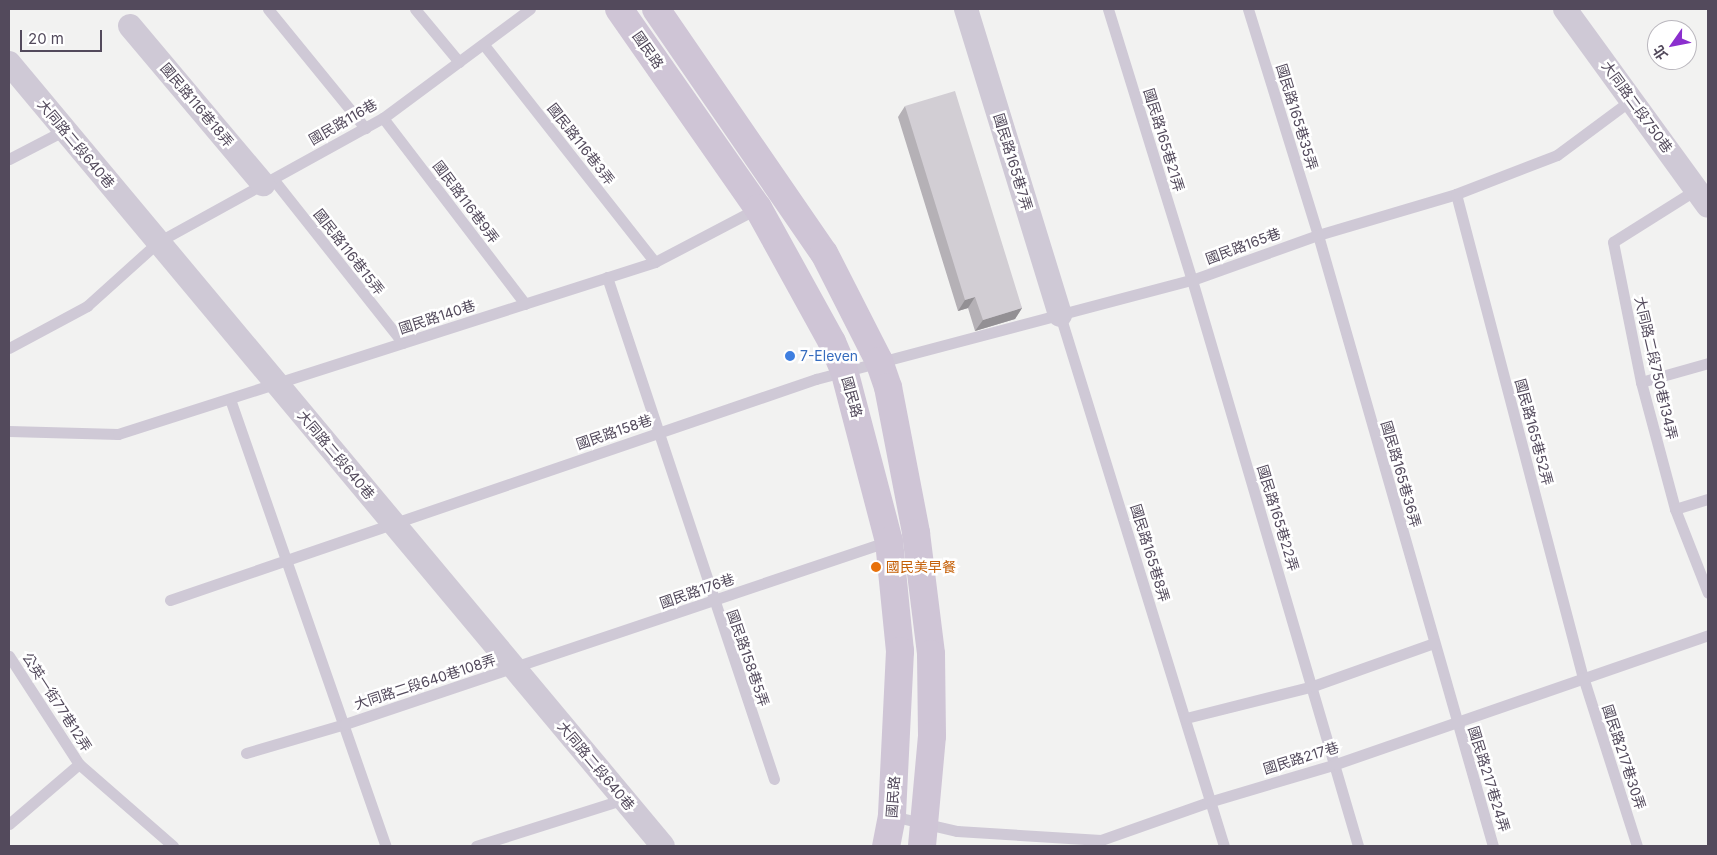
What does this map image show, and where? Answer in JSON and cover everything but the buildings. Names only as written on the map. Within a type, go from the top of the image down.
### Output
[{"type":"street","name":"國民路","points":[[619,9],[758,208],[832,342],[844,370],[889,540],[900,651],[892,816],[886,846]]},
{"type":"street","points":[[656,9],[824,253],[879,361],[888,387],[916,533],[931,654],[932,736],[923,834]]},
{"type":"street","name":"國民路165巷7弄","points":[[966,9],[1060,315]]},
{"type":"street","name":"大同路二段750巷","points":[[1565,9],[1703,198]]},
{"type":"street","name":"國民路116巷18弄","points":[[130,26],[268,181]]},
{"type":"street","name":"大同路二段640巷","points":[[9,63],[663,846]]},
{"type":"lane","points":[[268,9],[365,128]]},
{"type":"lane","points":[[415,9],[459,62]]},
{"type":"lane","name":"國民路116巷","points":[[9,348],[87,306],[158,242],[383,118],[530,9]]},
{"type":"lane","name":"國民路165巷21弄","points":[[1108,9],[1192,280]]},
{"type":"lane","name":"國民路165巷35弄","points":[[1248,9],[1318,235]]},
{"type":"lane","name":"國民路116巷3弄","points":[[484,44],[655,262]]},
{"type":"lane","name":"國民路165巷","points":[[844,370],[1192,280],[1318,235],[1456,194],[1556,155],[1631,100]]},
{"type":"lane","name":"國民路116巷9弄","points":[[383,118],[525,304]]},
{"type":"lane","points":[[9,159],[65,130]]},
{"type":"lane","name":"國民路116巷15弄","points":[[268,181],[403,344]]},
{"type":"lane","name":"國民路165巷52弄","points":[[1456,194],[1583,677]]},
{"type":"lane","name":"大同路二段750巷134弄","points":[[1703,198],[1613,242],[1641,382],[1675,509],[1708,593]]},
{"type":"lane","name":"國民路140巷","points":[[9,431],[118,434],[655,262],[758,208]]},
{"type":"lane","name":"國民路165巷36弄","points":[[1318,235],[1455,720]]},
{"type":"lane","points":[[607,278],[660,432]]},
{"type":"lane","name":"國民路165巷22弄","points":[[1192,280],[1336,764],[1358,846]]},
{"type":"lane","name":"國民路165巷8弄","points":[[1060,315],[1212,801],[1224,846]]},
{"type":"lane","points":[[1641,382],[1708,363]]},
{"type":"lane","name":"國民路158巷","points":[[170,600],[844,370]]},
{"type":"lane","points":[[230,399],[346,724]]},
{"type":"lane","name":"國民路158巷5弄","points":[[660,432],[713,601],[774,779]]},
{"type":"lane","points":[[1675,509],[1708,499]]},
{"type":"lane","name":"國民路176巷","points":[[514,668],[889,540]]},
{"type":"lane","name":"國民路217巷","points":[[892,816],[923,834],[958,831],[1101,840],[1212,801],[1336,764],[1455,720],[1708,635]]},
{"type":"lane","points":[[1186,718],[1313,686],[1434,644]]},
{"type":"lane","name":"公英一街77巷12弄","points":[[9,656],[79,764],[173,846]]},
{"type":"lane","name":"大同路二段640巷108弄","points":[[246,754],[346,724],[514,668]]},
{"type":"lane","name":"國民路217巷30弄","points":[[1583,677],[1637,846]]},
{"type":"lane","name":"國民路217巷24弄","points":[[1455,720],[1493,846]]},
{"type":"lane","name":"大同路二段640巷108弄","points":[[346,724],[386,846]]},
{"type":"lane","points":[[9,824],[79,764]]},
{"type":"lane","points":[[476,846],[624,799]]},
{"type":"place","name":"7-Eleven","points":[[790,356]]},
{"type":"place","name":"國民美早餐","points":[[876,567]]}]
